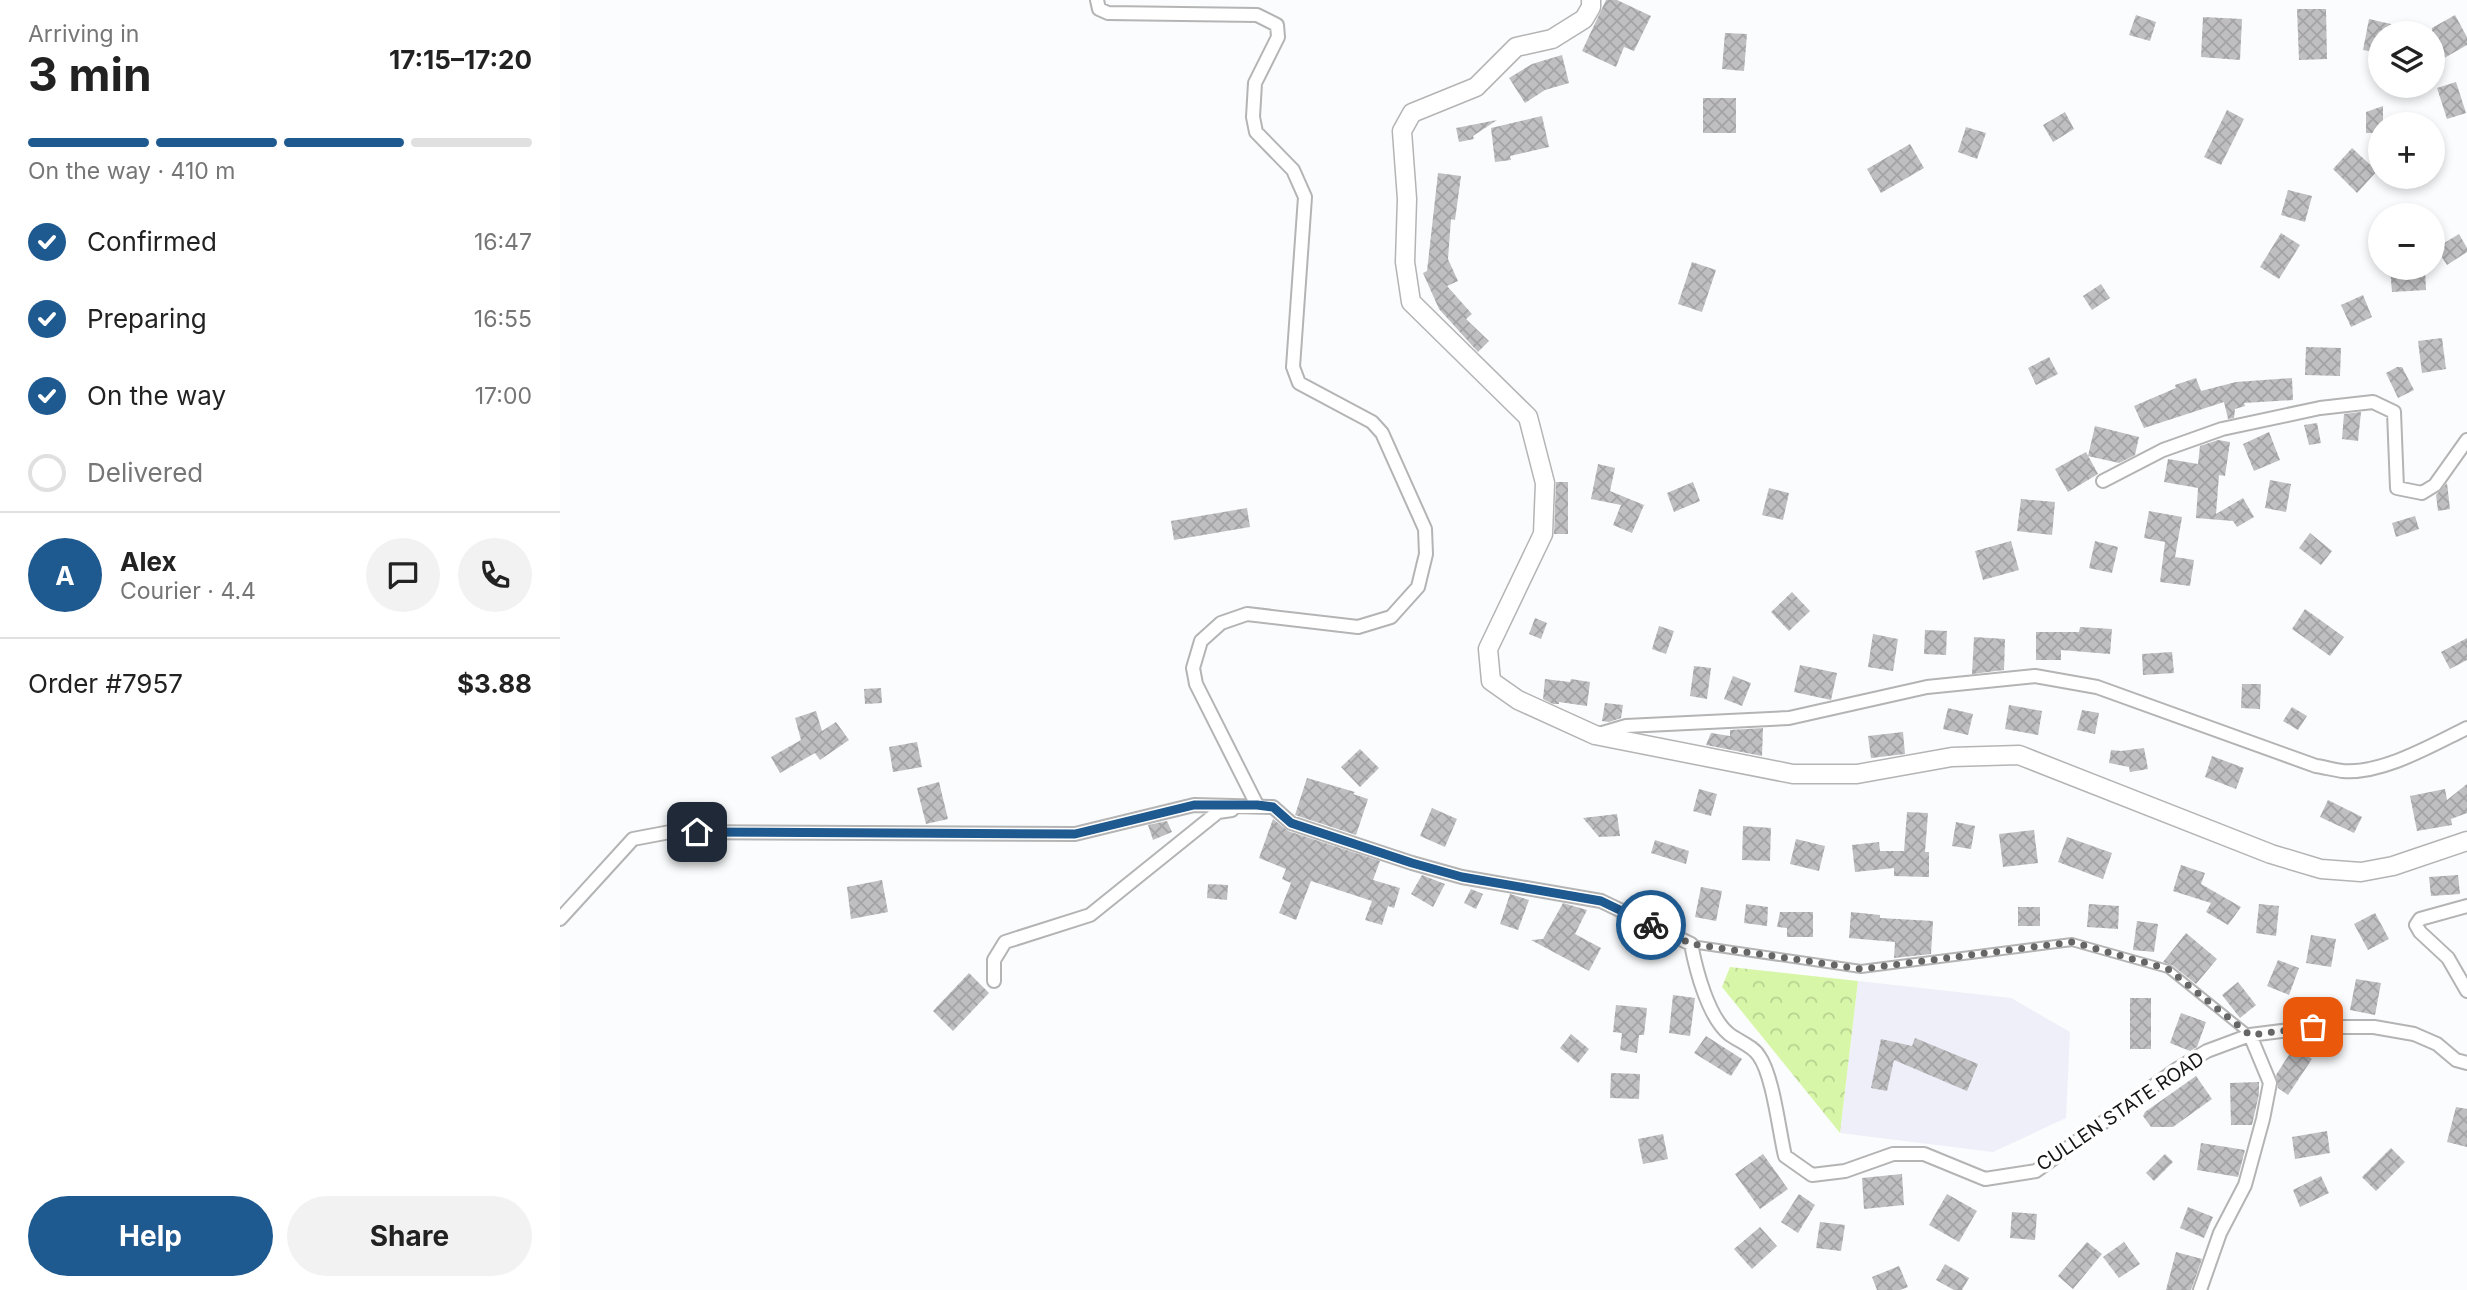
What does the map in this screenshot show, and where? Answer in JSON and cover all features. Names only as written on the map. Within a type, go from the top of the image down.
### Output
[{"type":"street","points":[[1097,0],[1098,9],[1108,13],[1257,15],[1277,25],[1278,37],[1255,83],[1253,117],[1256,132],[1293,170],[1306,197],[1293,367],[1299,383],[1372,422],[1382,433],[1425,529],[1426,554],[1418,587],[1391,617],[1358,627],[1247,614],[1221,623],[1201,641],[1193,668],[1196,684],[1257,805]]},
{"type":"street","points":[[1591,0],[1591,7],[1584,19],[1552,38],[1516,47],[1476,87],[1412,113],[1402,131],[1407,199],[1405,262],[1411,302],[1528,417],[1545,483],[1543,534],[1488,649],[1491,681],[1518,701],[1595,735],[1793,774],[1857,774],[1952,757],[2019,755],[2271,854],[2321,869],[2361,872],[2393,866],[2467,841]]},
{"type":"street","points":[[2104,481],[2163,450],[2222,429],[2320,408],[2373,402],[2394,412],[2397,488],[2422,493],[2435,485],[2467,440]]},
{"type":"street","points":[[1595,735],[1626,726],[1789,718],[1927,687],[2035,676],[2097,687],[2316,766],[2343,771],[2369,769],[2420,751],[2467,728]]},
{"type":"street","points":[[560,919],[633,839],[670,832],[1075,834],[1194,805],[1257,805],[1273,807],[1291,823],[1462,877],[1601,901],[1692,944]]},
{"type":"street","points":[[994,981],[994,960],[1005,942],[1090,915],[1218,812],[1257,805]]},
{"type":"street","points":[[2467,906],[2420,919],[2416,925],[2448,958],[2467,991]]},
{"type":"street","name":"CULLEN STATE ROAD","points":[[1692,944],[1698,978],[1712,1010],[1726,1032],[1759,1054],[1767,1072],[1785,1156],[1812,1175],[1845,1171],[1893,1154],[1924,1154],[1985,1179],[2036,1171],[2177,1069],[2207,1051],[2250,1035],[2313,1027],[2374,1027],[2414,1034],[2437,1044],[2456,1060],[2467,1063]]},
{"type":"street","points":[[2200,1290],[2220,1233],[2245,1185],[2263,1119],[2270,1083],[2250,1035]]},
{"type":"lane","points":[[1692,944],[1861,969],[2072,942],[2168,969],[2250,1035]]},
{"type":"shaded area","points":[[1858,981],[2011,998],[2070,1032],[2066,1118],[1993,1152],[1840,1133]]},
{"type":"green space","points":[[1730,967],[1858,981],[1840,1133],[1722,987]]},
{"type":"building","points":[[1606,0],[1617,0],[1651,16],[1634,51],[1624,47],[1616,67],[1582,51]]},
{"type":"building","points":[[2297,9],[2326,9],[2327,59],[2299,60]]},
{"type":"building","points":[[2136,15],[2156,22],[2150,41],[2129,35]]},
{"type":"building","points":[[2455,15],[2467,37],[2467,45],[2445,58],[2445,21]]},
{"type":"building","points":[[2203,17],[2242,19],[2240,60],[2201,57]]},
{"type":"building","points":[[2368,24],[2368,51],[2363,50]]},
{"type":"building","points":[[1725,33],[1747,34],[1744,71],[1722,69]]},
{"type":"building","points":[[1562,55],[1569,83],[1545,90],[1525,103],[1509,78],[1532,64]]},
{"type":"building","points":[[2456,82],[2466,113],[2447,119],[2440,98],[2445,98],[2445,85]]},
{"type":"building","points":[[1703,98],[1736,98],[1736,133],[1703,133]]},
{"type":"building","points":[[2383,106],[2383,112],[2368,112],[2368,133],[2366,133],[2366,112]]},
{"type":"building","points":[[2227,110],[2244,119],[2221,165],[2204,157]]},
{"type":"building","points":[[2065,112],[2074,129],[2053,142],[2043,125]]},
{"type":"building","points":[[1542,116],[1549,147],[1510,156],[1511,160],[1495,162],[1491,128]]},
{"type":"building","points":[[1497,120],[1473,136],[1474,139],[1459,142],[1456,128]]},
{"type":"building","points":[[1966,127],[1986,133],[1977,159],[1958,152]]},
{"type":"building","points":[[1910,144],[1924,168],[1881,193],[1867,169]]},
{"type":"building","points":[[2352,148],[2368,163],[2368,181],[2357,193],[2333,169]]},
{"type":"building","points":[[1438,173],[1461,176],[1455,220],[1451,219],[1448,259],[1458,281],[1447,286],[1472,314],[1466,319],[1489,341],[1478,352],[1439,309],[1423,273],[1427,271]]},
{"type":"building","points":[[2288,190],[2312,196],[2305,222],[2281,215]]},
{"type":"building","points":[[2281,233],[2300,245],[2279,279],[2260,267]]},
{"type":"building","points":[[2459,234],[2467,252],[2447,265],[2445,243]]},
{"type":"building","points":[[1692,262],[1716,270],[1702,312],[1678,304]]},
{"type":"building","points":[[2391,280],[2426,280],[2426,290],[2392,292]]},
{"type":"building","points":[[2101,284],[2110,298],[2092,310],[2083,296]]},
{"type":"building","points":[[2363,295],[2372,317],[2351,327],[2341,305]]},
{"type":"building","points":[[2442,338],[2446,369],[2422,373],[2418,341]]},
{"type":"building","points":[[2306,347],[2341,348],[2340,376],[2305,375]]},
{"type":"building","points":[[2049,357],[2058,374],[2036,385],[2028,368]]},
{"type":"building","points":[[2402,367],[2414,390],[2398,398],[2386,373]]},
{"type":"building","points":[[2196,378],[2201,391],[2236,382],[2292,378],[2293,400],[2244,403],[2245,406],[2235,409],[2234,418],[2228,419],[2224,402],[2144,428],[2134,406],[2176,388],[2175,385]]},
{"type":"building","points":[[2361,412],[2358,441],[2342,439],[2344,414]]},
{"type":"building","points":[[2317,423],[2321,443],[2309,445],[2304,425]]},
{"type":"building","points":[[2095,426],[2139,437],[2135,455],[2119,463],[2088,456]]},
{"type":"building","points":[[2269,432],[2280,460],[2254,471],[2243,444]]},
{"type":"building","points":[[2218,440],[2230,442],[2225,476],[2219,475],[2216,514],[2243,498],[2254,517],[2237,527],[2233,521],[2196,518],[2198,488],[2164,482],[2168,459],[2198,464],[2200,446]]},
{"type":"building","points":[[2086,452],[2098,474],[2068,492],[2055,469]]},
{"type":"building","points":[[1598,464],[1615,468],[1610,491],[1644,505],[1632,533],[1613,525],[1621,505],[1591,499]]},
{"type":"building","points":[[2270,480],[2291,484],[2286,512],[2265,508]]},
{"type":"building","points":[[1556,482],[1568,482],[1568,534],[1554,534]]},
{"type":"building","points":[[1693,482],[1700,501],[1674,512],[1667,493]]},
{"type":"building","points":[[2447,483],[2450,509],[2438,511],[2436,495]]},
{"type":"building","points":[[1769,488],[1789,493],[1783,520],[1762,515]]},
{"type":"building","points":[[2021,499],[2055,502],[2052,535],[2017,531]]},
{"type":"building","points":[[1247,508],[1250,527],[1174,540],[1171,521]]},
{"type":"building","points":[[2149,511],[2182,517],[2175,557],[2194,560],[2190,586],[2160,582],[2165,542],[2144,538]]},
{"type":"building","points":[[2415,516],[2419,529],[2396,537],[2392,523]]},
{"type":"building","points":[[2310,533],[2332,551],[2321,565],[2299,548]]},
{"type":"building","points":[[2011,541],[2019,570],[1983,580],[1975,551]]},
{"type":"building","points":[[2095,541],[2118,547],[2112,573],[2089,568]]},
{"type":"building","points":[[1792,592],[1810,611],[1789,631],[1771,612]]},
{"type":"building","points":[[2305,609],[2344,637],[2330,656],[2292,629]]},
{"type":"building","points":[[1535,618],[1547,623],[1541,639],[1529,634]]},
{"type":"building","points":[[1659,626],[1674,631],[1666,654],[1652,649]]},
{"type":"building","points":[[2080,627],[2112,629],[2110,654],[2061,650],[2061,660],[2036,660],[2036,632],[2079,632]]},
{"type":"building","points":[[1925,630],[1947,631],[1946,655],[1924,654]]},
{"type":"building","points":[[1873,634],[1898,639],[1893,671],[1868,667]]},
{"type":"building","points":[[1974,637],[2005,639],[2004,670],[1972,674]]},
{"type":"building","points":[[2467,638],[2467,660],[2450,669],[2441,652]]},
{"type":"building","points":[[2172,652],[2174,673],[2143,675],[2142,654]]},
{"type":"building","points":[[1800,665],[1837,673],[1831,700],[1794,692]]},
{"type":"building","points":[[1694,666],[1711,668],[1707,699],[1690,696]]},
{"type":"building","points":[[1733,676],[1751,683],[1742,706],[1724,699]]},
{"type":"building","points":[[1545,679],[1590,682],[1587,706],[1559,702],[1553,704],[1543,699]]},
{"type":"building","points":[[2242,684],[2261,684],[2260,709],[2241,708]]},
{"type":"building","points":[[881,688],[882,703],[865,704],[864,689]]},
{"type":"building","points":[[1605,703],[1623,705],[1621,718],[1602,721]]},
{"type":"building","points":[[2009,705],[2042,711],[2038,735],[2005,729]]},
{"type":"building","points":[[2292,707],[2307,716],[2298,730],[2283,721]]},
{"type":"building","points":[[1948,708],[1973,714],[1968,735],[1943,729]]},
{"type":"building","points":[[2082,710],[2099,713],[2095,734],[2077,730]]},
{"type":"building","points":[[816,711],[822,731],[836,722],[849,740],[820,760],[815,753],[780,773],[771,757],[801,740],[795,718]]},
{"type":"building","points":[[1763,728],[1762,756],[1706,745],[1711,733],[1730,736],[1730,730]]},
{"type":"building","points":[[1903,732],[1905,754],[1871,758],[1868,736]]},
{"type":"building","points":[[917,742],[922,767],[893,772],[889,747]]},
{"type":"building","points":[[2144,748],[2148,769],[2130,772],[2129,767],[2109,763],[2111,750]]},
{"type":"building","points":[[1360,749],[1379,768],[1360,787],[1341,767]]},
{"type":"building","points":[[2212,756],[2244,768],[2236,789],[2205,777]]},
{"type":"building","points":[[1307,778],[1355,792],[1353,794],[1368,799],[1356,835],[1295,815]]},
{"type":"building","points":[[939,782],[948,819],[926,824],[917,788]]},
{"type":"building","points":[[2467,784],[2467,813],[2451,819],[2452,825],[2417,831],[2410,796],[2445,789],[2447,800]]},
{"type":"building","points":[[1699,789],[1717,794],[1711,816],[1693,811]]},
{"type":"building","points":[[2328,800],[2362,817],[2354,833],[2320,817]]},
{"type":"building","points":[[1432,808],[1457,819],[1445,847],[1420,836]]},
{"type":"building","points":[[1907,812],[1928,813],[1925,852],[1929,852],[1929,877],[1894,876],[1894,868],[1855,872],[1852,845],[1879,842],[1880,851],[1904,851]]},
{"type":"building","points":[[1617,814],[1620,836],[1599,837],[1583,818]]},
{"type":"building","points":[[1273,819],[1288,831],[1380,861],[1373,880],[1400,888],[1394,908],[1388,906],[1382,925],[1365,920],[1372,901],[1311,881],[1296,920],[1279,913],[1291,883],[1282,879],[1286,869],[1259,858]]},
{"type":"building","points":[[1167,821],[1172,832],[1153,840],[1148,825]]},
{"type":"building","points":[[1956,822],[1975,826],[1971,849],[1952,846]]},
{"type":"building","points":[[1743,826],[1771,828],[1770,861],[1742,860]]},
{"type":"building","points":[[2034,830],[2038,863],[2003,867],[1999,834]]},
{"type":"building","points":[[2067,837],[2112,853],[2103,879],[2058,862]]},
{"type":"building","points":[[1796,839],[1825,846],[1819,871],[1790,864]]},
{"type":"building","points":[[1655,840],[1689,851],[1686,864],[1651,853]]},
{"type":"building","points":[[2181,865],[2205,873],[2201,884],[2241,907],[2228,925],[2206,912],[2211,903],[2173,891]]},
{"type":"building","points":[[1422,875],[1445,884],[1433,907],[1411,894]]},
{"type":"building","points":[[2458,875],[2460,894],[2431,896],[2429,877]]},
{"type":"building","points":[[882,880],[888,912],[851,919],[847,887]]},
{"type":"building","points":[[1208,884],[1228,885],[1227,900],[1207,898]]},
{"type":"building","points":[[1701,887],[1722,891],[1716,921],[1695,917]]},
{"type":"building","points":[[1471,889],[1483,894],[1476,909],[1464,903]]},
{"type":"building","points":[[1510,894],[1529,900],[1518,930],[1500,924]]},
{"type":"building","points":[[1647,894],[1675,902],[1669,924],[1642,911]]},
{"type":"building","points":[[1563,903],[1587,910],[1575,934],[1601,948],[1589,971],[1531,940],[1543,939]]},
{"type":"building","points":[[1746,904],[1768,907],[1767,926],[1744,923]]},
{"type":"building","points":[[2089,904],[2119,906],[2118,929],[2087,927]]},
{"type":"building","points":[[2259,904],[2279,906],[2276,936],[2256,933]]},
{"type":"building","points":[[2018,907],[2040,907],[2040,926],[2018,926]]},
{"type":"building","points":[[1780,912],[1813,912],[1813,937],[1787,937],[1787,928],[1777,927]]},
{"type":"building","points":[[1851,912],[1880,915],[1880,918],[1933,921],[1931,954],[1894,958],[1895,942],[1849,938]]},
{"type":"building","points":[[2375,913],[2389,939],[2368,950],[2354,924]]},
{"type":"building","points":[[2137,921],[2158,924],[2154,952],[2133,950]]},
{"type":"building","points":[[2186,933],[2217,959],[2196,984],[2172,965],[2163,962]]},
{"type":"building","points":[[2311,935],[2336,939],[2331,967],[2306,963]]},
{"type":"building","points":[[2278,960],[2299,968],[2289,995],[2267,986]]},
{"type":"building","points":[[969,973],[989,993],[953,1031],[933,1011]]},
{"type":"building","points":[[2356,979],[2381,983],[2375,1015],[2350,1010]]},
{"type":"building","points":[[2238,982],[2256,1005],[2240,1018],[2222,995]]},
{"type":"building","points":[[1673,995],[1695,998],[1690,1036],[1669,1033]]},
{"type":"building","points":[[2130,998],[2151,998],[2151,1049],[2130,1049]]},
{"type":"building","points":[[2321,1002],[2323,1018],[2297,1020],[2296,1005]]},
{"type":"building","points":[[1616,1005],[1647,1008],[1644,1035],[1639,1035],[1637,1053],[1620,1050],[1622,1033],[1613,1032]]},
{"type":"building","points":[[2181,1013],[2206,1022],[2197,1047],[2190,1051],[2170,1043]]},
{"type":"building","points":[[1571,1034],[1589,1049],[1578,1063],[1560,1048]]},
{"type":"building","points":[[1706,1036],[1742,1059],[1731,1076],[1694,1053]]},
{"type":"building","points":[[1915,1038],[1978,1064],[1967,1091],[1894,1060],[1887,1091],[1871,1088],[1881,1039],[1912,1046]]},
{"type":"building","points":[[2294,1047],[2312,1059],[2288,1095],[2278,1088],[2276,1075]]},
{"type":"building","points":[[1611,1073],[1640,1074],[1639,1099],[1610,1098]]},
{"type":"building","points":[[2196,1076],[2212,1099],[2173,1127],[2151,1127],[2143,1116],[2145,1112]]},
{"type":"building","points":[[2259,1082],[2252,1125],[2231,1125],[2230,1083]]},
{"type":"building","points":[[2456,1107],[2467,1109],[2467,1147],[2447,1142]]},
{"type":"building","points":[[2327,1131],[2330,1153],[2295,1159],[2292,1137]]},
{"type":"building","points":[[1663,1134],[1668,1159],[1643,1164],[1638,1139]]},
{"type":"building","points":[[2201,1143],[2245,1150],[2238,1177],[2197,1170]]},
{"type":"building","points":[[2391,1148],[2405,1162],[2376,1191],[2362,1177]]},
{"type":"building","points":[[1763,1154],[1788,1189],[1760,1209],[1735,1174]]},
{"type":"building","points":[[2165,1154],[2173,1162],[2154,1181],[2146,1173]]},
{"type":"building","points":[[1902,1174],[1904,1205],[1864,1209],[1862,1178]]},
{"type":"building","points":[[2321,1176],[2329,1193],[2300,1207],[2293,1190]]},
{"type":"building","points":[[1799,1194],[1815,1205],[1798,1233],[1781,1222]]},
{"type":"building","points":[[1947,1194],[1977,1211],[1959,1242],[1929,1225]]},
{"type":"building","points":[[2188,1207],[2213,1217],[2204,1238],[2180,1228]]},
{"type":"building","points":[[2012,1212],[2037,1214],[2035,1240],[2010,1238]]},
{"type":"building","points":[[1820,1222],[1845,1225],[1841,1251],[1816,1248]]},
{"type":"building","points":[[1760,1227],[1777,1246],[1752,1269],[1734,1249]]},
{"type":"building","points":[[2087,1242],[2102,1254],[2073,1289],[2058,1276]]},
{"type":"building","points":[[2124,1242],[2140,1264],[2119,1278],[2103,1257]]},
{"type":"building","points":[[2176,1252],[2202,1259],[2191,1290],[2166,1290]]},
{"type":"building","points":[[1945,1264],[1969,1278],[1962,1290],[1954,1290],[1936,1280]]},
{"type":"building","points":[[1899,1266],[1908,1287],[1900,1290],[1877,1290],[1872,1277]]},
{"type":"way so far","points":[[1651,925],[1692,944],[1861,969],[2072,942],[2168,969],[2250,1035],[2313,1027]]},
{"type":"route","points":[[697,832],[1075,834],[1194,805],[1257,805],[1273,807],[1291,823],[1412,863],[1462,877],[1601,901],[1651,925]]}]
